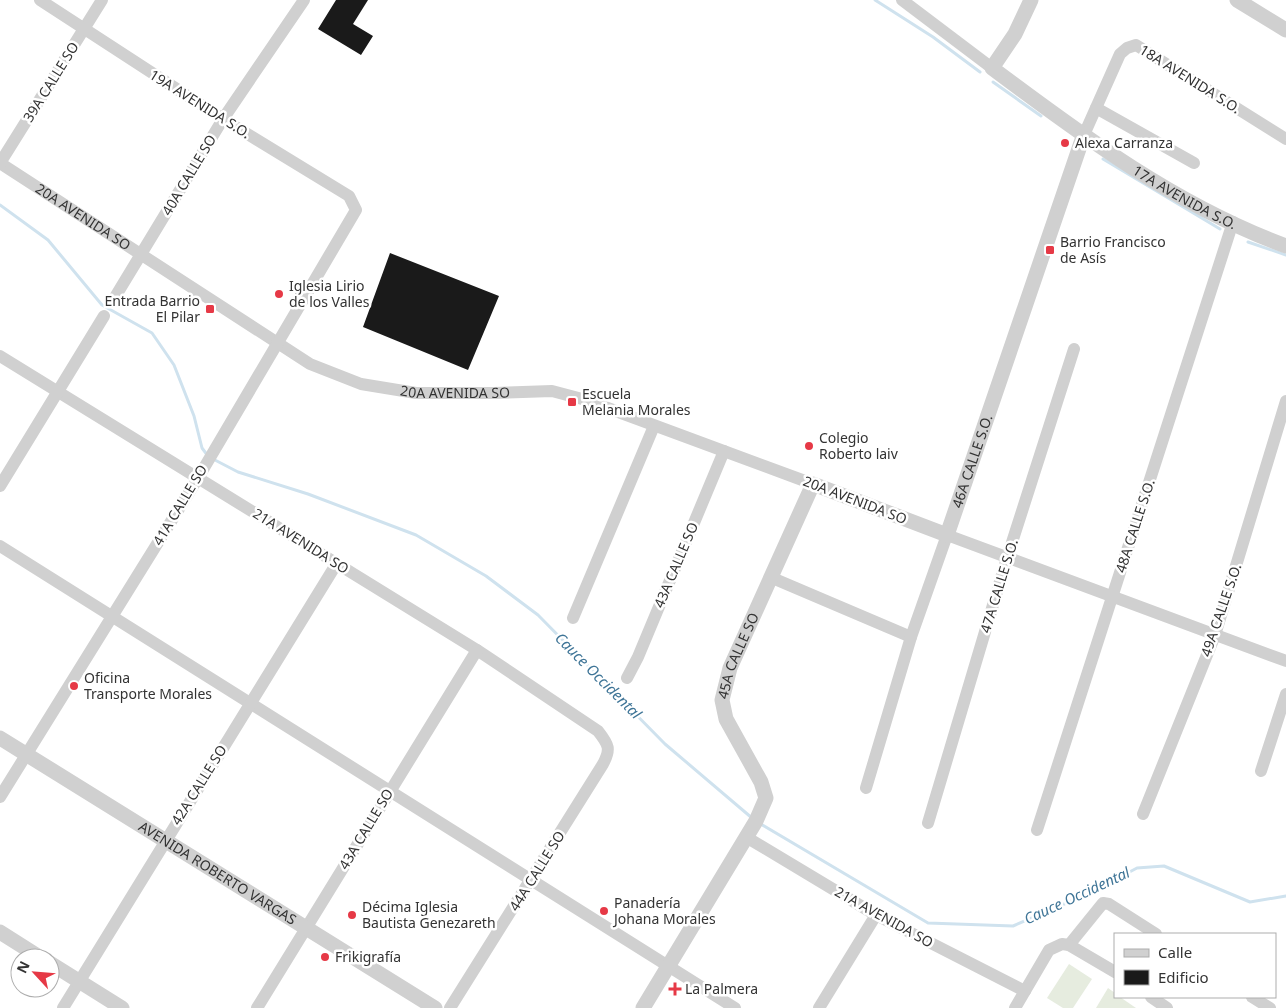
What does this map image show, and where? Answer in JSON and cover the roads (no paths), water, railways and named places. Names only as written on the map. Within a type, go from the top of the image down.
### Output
[{"type":"street","name":"19A AVENIDA S.O.","points":[[40,0],[223,119],[349,196],[356,210]]},
{"type":"street","name":"39A CALLE SO","points":[[0,163],[102,0]]},
{"type":"street","name":"40A CALLE SO","points":[[112,302],[223,119],[304,0]]},
{"type":"street","points":[[902,0],[992,68],[1015,34],[1031,0]]},
{"type":"street","points":[[1237,0],[1286,30]]},
{"type":"street","name":"18A AVENIDA S.O.","points":[[1083,137],[1120,54],[1127,48],[1136,45],[1286,139]]},
{"type":"street","name":"17A AVENIDA S.O.","points":[[992,68],[1083,137],[1191,202],[1286,246]]},
{"type":"street","points":[[1096,108],[1194,164]]},
{"type":"street","name":"46A CALLE S.O.","points":[[866,788],[911,637],[1083,137]]},
{"type":"street","name":"20A AVENIDA SO","points":[[0,163],[140,256],[310,364],[361,384],[416,392],[494,394],[552,391],[586,400],[947,535]]},
{"type":"street","name":"41A CALLE SO","points":[[0,797],[198,478],[356,210]]},
{"type":"street","name":"48A CALLE S.O.","points":[[1038,830],[1233,222]]},
{"type":"street","points":[[0,486],[104,316]]},
{"type":"street","name":"47A CALLE S.O.","points":[[928,823],[1007,558],[1074,349]]},
{"type":"street","name":"21A AVENIDA SO","points":[[0,356],[477,650],[598,731]]},
{"type":"street","name":"49A CALLE S.O.","points":[[1143,814],[1215,635],[1286,401]]},
{"type":"street","points":[[573,618],[654,426]]},
{"type":"street","name":"43A CALLE SO","points":[[627,678],[638,657],[724,451]]},
{"type":"street","name":"45A CALLE SO","points":[[643,1008],[756,822],[766,798],[761,782],[726,720],[722,700],[730,668],[813,484]]},
{"type":"street","points":[[947,535],[1286,661]]},
{"type":"street","points":[[0,546],[110,617],[735,1008]]},
{"type":"street","name":"42A CALLE SO","points":[[63,1008],[337,563]]},
{"type":"street","points":[[770,576],[911,637]]},
{"type":"street","name":"43A CALLE SO","points":[[257,1008],[477,650]]},
{"type":"street","points":[[1260,771],[1286,694]]},
{"type":"street","name":"44A CALLE SO","points":[[450,1008],[609,753],[606,742],[598,731]]},
{"type":"street","name":"AVENIDA ROBERTO VARGAS","points":[[0,738],[435,1008]]},
{"type":"street","name":"21A AVENIDA SO","points":[[746,837],[876,915],[1025,991]]},
{"type":"street","points":[[1069,945],[1103,903],[1109,904],[1154,933]]},
{"type":"street","points":[[819,1008],[876,915]]},
{"type":"street","points":[[0,932],[26,948]]},
{"type":"street","points":[[1015,1008],[1049,950],[1062,944],[1069,945],[1114,971]]},
{"type":"street","points":[[60,969],[122,1008]]},
{"type":"street","points":[[1152,998],[1167,1008]]},
{"type":"street","points":[[1254,998],[1270,1008]]},
{"type":"waterway","points":[[875,0],[933,37],[980,72]]},
{"type":"waterway","points":[[993,82],[1041,116]]},
{"type":"waterway","points":[[1103,159],[1220,229]]},
{"type":"waterway","name":"Cauce Occidental","points":[[0,205],[48,240],[102,305],[152,333],[174,365],[194,416],[202,448],[208,456]]},
{"type":"waterway","points":[[1248,242],[1286,255]]},
{"type":"waterway","name":"Cauce Occidental","points":[[213,459],[238,472],[308,494],[416,535],[486,576],[538,615],[665,744],[752,818]]},
{"type":"waterway","name":"Cauce Occidental","points":[[759,823],[928,923],[1013,926],[1090,893],[1137,868],[1164,866],[1250,902],[1286,896]]},
{"type":"place","name":"Alexa Carranza","points":[[1065,143]]},
{"type":"place","name":"Barrio Francisco de Asís","points":[[1050,250]]},
{"type":"place","name":"Iglesia Lirio de los Valles","points":[[279,294]]},
{"type":"place","name":"Entrada Barrio El Pilar","points":[[210,309]]},
{"type":"place","name":"Escuela Melania Morales","points":[[572,402]]},
{"type":"place","name":"Colegio Roberto laiv","points":[[809,446]]},
{"type":"place","name":"Oficina Transporte Morales","points":[[74,686]]},
{"type":"place","name":"Panadería Johana Morales","points":[[604,911]]},
{"type":"place","name":"Décima Iglesia Bautista Genezareth","points":[[352,915]]},
{"type":"place","name":"Frikigrafía","points":[[325,957]]},
{"type":"place","name":"La Palmera","points":[[675,989]]}]
